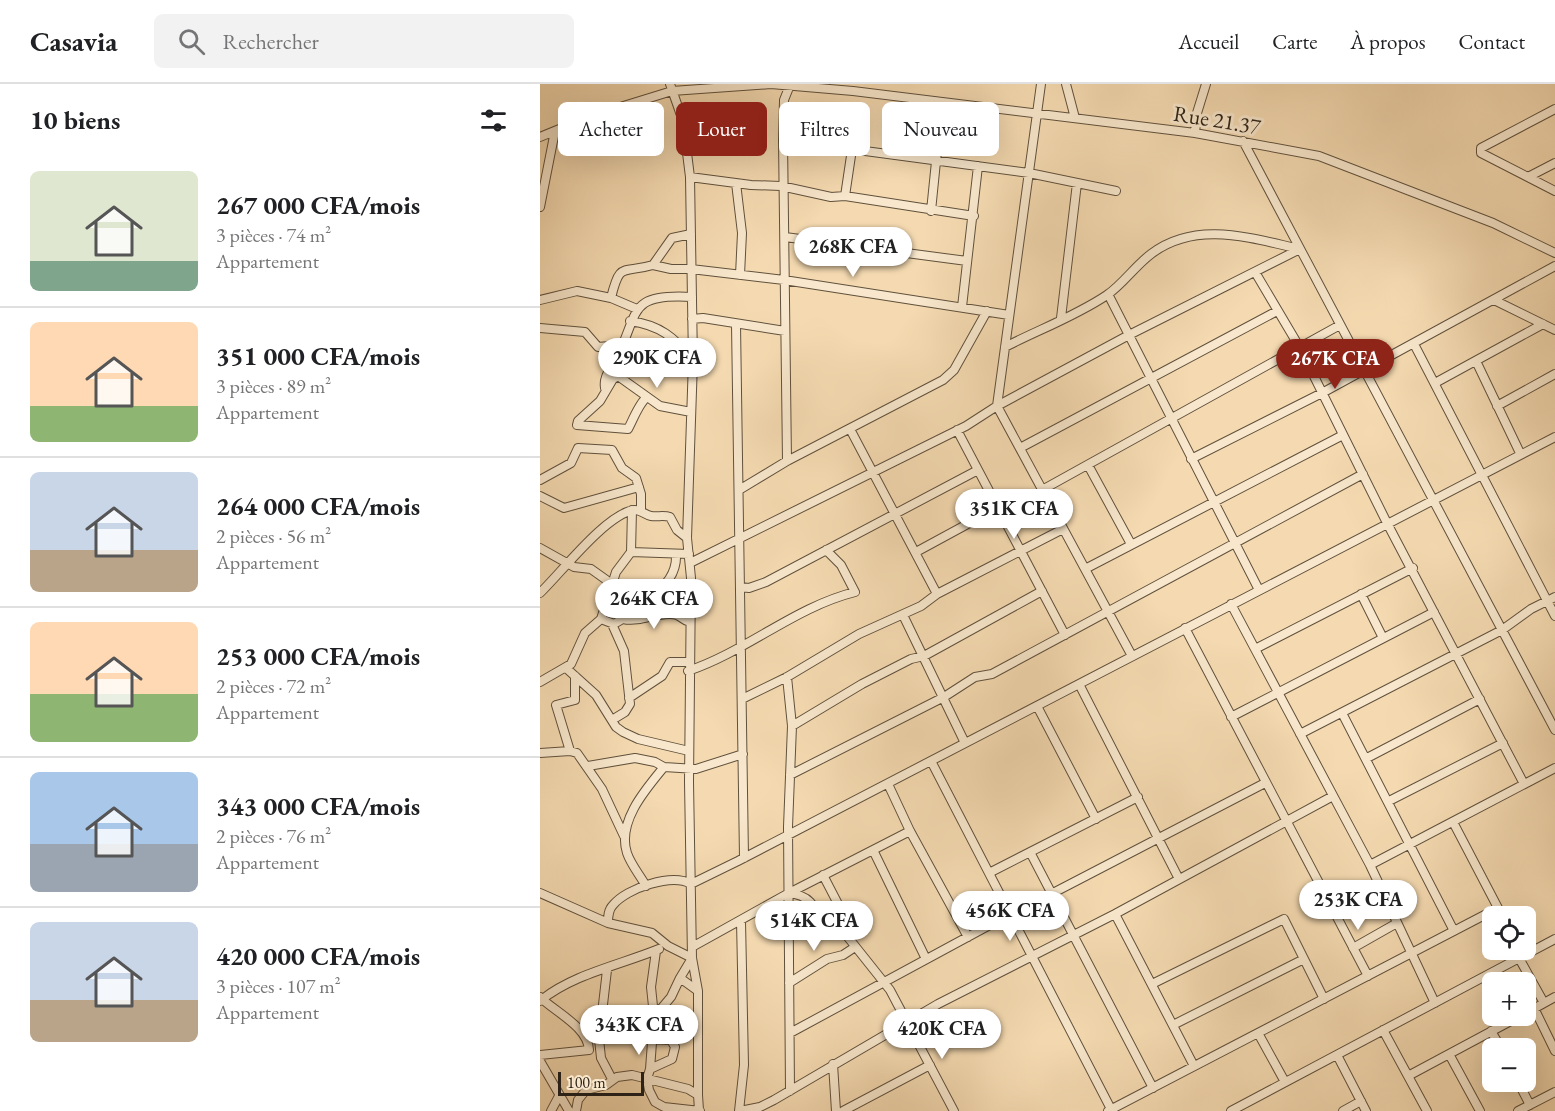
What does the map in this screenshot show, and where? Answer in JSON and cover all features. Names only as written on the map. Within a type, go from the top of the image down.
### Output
[{"type":"street","points":[[1041,84],[997,406],[1132,656]]},
{"type":"street","points":[[1066,84],[1075,118]]},
{"type":"street","points":[[1195,133],[1206,84]]},
{"type":"street","points":[[784,102],[790,85]]},
{"type":"street","name":"Rue 21.37","points":[[540,137],[671,87],[790,85],[942,102]]},
{"type":"street","points":[[656,951],[651,987],[654,1017],[650,1069],[647,1079],[649,1090],[655,1102],[664,1107],[699,1111],[698,992],[692,958],[688,671],[690,563],[687,538],[693,361],[690,177],[683,121],[671,87]]},
{"type":"street","name":"Rue 21.37","points":[[999,109],[1195,133],[1319,156],[1494,223],[1555,253]]},
{"type":"street","points":[[1555,109],[1481,148],[1481,153],[1555,191]]},
{"type":"street","points":[[540,207],[555,131]]},
{"type":"street","points":[[1243,141],[1555,730]]},
{"type":"street","points":[[870,152],[1029,173],[1116,190]]},
{"type":"street","points":[[783,156],[787,461]]},
{"type":"street","points":[[844,196],[851,156]]},
{"type":"street","points":[[931,211],[937,156]]},
{"type":"street","points":[[1528,177],[1555,164]]},
{"type":"street","points":[[962,307],[978,166]]},
{"type":"street","points":[[690,177],[784,187],[831,197],[844,196],[974,216]]},
{"type":"street","points":[[736,183],[742,233],[740,275]]},
{"type":"street","points":[[1061,318],[1077,183]]},
{"type":"street","points":[[1005,347],[1108,294],[1153,253],[1171,242],[1193,236],[1224,233],[1300,249]]},
{"type":"street","points":[[653,265],[672,238],[691,234]]},
{"type":"street","points":[[785,237],[967,261]]},
{"type":"street","points":[[690,563],[957,430],[1129,335],[1300,249]]},
{"type":"street","points":[[611,297],[614,282],[626,268],[653,265],[670,270],[691,269],[784,280],[1009,315]]},
{"type":"street","points":[[1191,459],[1322,393],[1555,266]]},
{"type":"street","points":[[1255,272],[1276,311],[1300,348],[1387,523],[1413,568],[1524,784]]},
{"type":"street","points":[[540,300],[577,291],[611,297],[638,309]]},
{"type":"street","points":[[1108,294],[1259,590]]},
{"type":"street","points":[[646,397],[640,403],[637,416],[628,429],[577,425],[578,421],[600,401],[608,372],[630,321],[638,309],[659,296],[692,297]]},
{"type":"street","points":[[1494,300],[1555,330]]},
{"type":"street","points":[[739,490],[787,461],[943,380],[954,370],[987,311]]},
{"type":"street","points":[[1020,448],[1276,311]]},
{"type":"street","points":[[692,319],[785,331]]},
{"type":"street","points":[[630,321],[656,327],[681,344],[693,361]]},
{"type":"street","points":[[736,324],[744,858]]},
{"type":"street","points":[[1435,383],[1544,324]]},
{"type":"street","points":[[1042,490],[1340,325]]},
{"type":"street","points":[[540,328],[585,332],[598,347],[621,345]]},
{"type":"street","points":[[605,389],[618,376],[681,344]]},
{"type":"street","points":[[1414,344],[1551,599],[1555,616]]},
{"type":"street","points":[[1476,362],[1520,453]]},
{"type":"street","points":[[1497,406],[1555,374]]},
{"type":"street","points":[[618,376],[660,406],[691,412]]},
{"type":"street","points":[[850,429],[874,470],[937,594]]},
{"type":"street","points":[[957,430],[1065,635]]},
{"type":"street","points":[[1085,569],[1343,435]]},
{"type":"street","points":[[608,923],[612,905],[646,886],[679,879],[692,884],[888,784],[1483,472],[1555,437]]},
{"type":"street","points":[[540,480],[571,463],[578,448],[610,450],[615,452],[622,468],[636,478],[641,511]]},
{"type":"street","points":[[1088,465],[1131,544]]},
{"type":"street","points":[[740,587],[749,588],[766,582],[978,470]]},
{"type":"street","points":[[540,473],[549,475]]},
{"type":"street","points":[[790,775],[944,697],[975,677],[992,674],[1363,474]]},
{"type":"street","points":[[540,496],[564,508],[639,488]]},
{"type":"street","points":[[916,552],[997,508]]},
{"type":"street","points":[[540,593],[578,551],[618,517],[632,510],[651,516],[670,517],[677,530],[687,538]]},
{"type":"street","points":[[540,682],[566,668],[573,660],[585,633],[601,619],[616,572],[631,552],[632,510]]},
{"type":"street","points":[[742,699],[787,677],[859,634],[903,615],[937,594],[1063,529]]},
{"type":"street","points":[[540,548],[567,564],[591,569],[612,584]]},
{"type":"street","points":[[688,671],[818,605],[855,592],[841,566],[826,550]]},
{"type":"street","points":[[631,552],[689,554]]},
{"type":"street","points":[[612,624],[646,605],[650,595],[660,590],[675,570],[676,554]]},
{"type":"street","points":[[1255,649],[1413,568]]},
{"type":"street","points":[[792,726],[862,684],[911,659],[924,656],[1042,591]]},
{"type":"street","points":[[1361,594],[1383,638]]},
{"type":"street","points":[[1300,734],[1502,630],[1551,599]]},
{"type":"street","points":[[1231,604],[1370,865],[1435,1003]]},
{"type":"street","points":[[1231,717],[1434,612]]},
{"type":"street","points":[[623,619],[638,621],[658,616],[677,615],[690,622]]},
{"type":"street","points":[[903,615],[965,743]]},
{"type":"street","points":[[601,619],[612,624],[624,651],[628,708],[612,720]]},
{"type":"street","points":[[1185,628],[1368,976]]},
{"type":"street","points":[[629,698],[662,676],[670,662],[689,662]]},
{"type":"street","points":[[566,668],[596,695],[616,727],[630,736],[689,751]]},
{"type":"street","points":[[570,751],[556,705],[575,700],[575,676]]},
{"type":"street","points":[[787,677],[792,726],[788,835],[790,1091]]},
{"type":"street","points":[[1079,684],[1179,879]]},
{"type":"street","points":[[1367,758],[1480,699]]},
{"type":"street","points":[[1037,706],[1096,819]]},
{"type":"street","points":[[1342,713],[1454,931]]},
{"type":"street","points":[[1389,801],[1503,742]]},
{"type":"street","points":[[540,753],[570,751],[577,753],[588,766],[611,806],[624,836],[630,859],[646,886]]},
{"type":"street","points":[[588,766],[635,758],[656,762],[664,767],[689,769],[704,767],[743,754]]},
{"type":"street","points":[[931,761],[1110,1111],[1498,908],[1453,822]]},
{"type":"street","points":[[624,836],[639,799],[664,767]]},
{"type":"street","points":[[1370,865],[1555,768]]},
{"type":"street","points":[[1053,893],[1265,783]]},
{"type":"street","points":[[888,784],[910,831],[968,937]]},
{"type":"street","points":[[741,921],[744,1065],[740,1111],[760,1107],[906,1022],[1076,935],[1333,796]]},
{"type":"street","points":[[988,873],[1138,797]]},
{"type":"street","points":[[693,947],[789,892],[910,831]]},
{"type":"street","points":[[873,850],[927,959]]},
{"type":"street","points":[[1030,852],[1076,935],[1153,1088]]},
{"type":"street","points":[[823,875],[835,897],[845,928],[855,947],[884,982],[930,1065],[951,1110]]},
{"type":"street","points":[[789,892],[800,894],[816,907],[820,921],[817,928]]},
{"type":"street","points":[[540,893],[608,923],[652,933],[668,946],[692,958]]},
{"type":"street","points":[[790,1033],[1010,914]]},
{"type":"street","points":[[1115,914],[1194,1066]]},
{"type":"street","points":[[1152,984],[1284,919],[1324,999]]},
{"type":"street","points":[[1353,948],[1397,923]]},
{"type":"street","points":[[789,930],[845,928]]},
{"type":"street","points":[[1536,949],[1552,940],[1555,951]]},
{"type":"street","points":[[540,1055],[589,1050],[589,1043],[582,1033],[541,999],[574,981],[668,946]]},
{"type":"street","points":[[789,983],[826,959],[843,955],[855,947]]},
{"type":"street","points":[[654,1017],[671,997],[692,958]]},
{"type":"street","points":[[1173,1025],[1304,959]]},
{"type":"street","points":[[1231,1111],[1515,960]]},
{"type":"street","points":[[1520,960],[1544,1003]]},
{"type":"street","points":[[606,970],[599,1039],[602,1058],[612,1079]]},
{"type":"street","points":[[680,978],[698,992]]},
{"type":"street","points":[[1536,1007],[1555,997]]},
{"type":"street","points":[[1536,1012],[1555,1052]]},
{"type":"street","points":[[1408,1076],[1501,1026]]},
{"type":"street","points":[[1383,1030],[1427,1111]]},
{"type":"street","points":[[1491,1031],[1495,1038]]},
{"type":"street","points":[[1258,1033],[1285,1082]]},
{"type":"street","points":[[650,1069],[672,1059],[675,1047],[671,1040],[652,1039]]},
{"type":"street","points":[[1449,1054],[1480,1111]]},
{"type":"street","points":[[1337,1055],[1366,1111]]},
{"type":"street","points":[[540,1062],[569,1111]]},
{"type":"street","points":[[833,1064],[836,1111]]},
{"type":"street","points":[[843,1111],[930,1065]]},
{"type":"street","points":[[576,1111],[578,1100],[586,1090],[606,1086],[612,1079],[624,1075],[688,1089],[698,1095]]},
{"type":"street","points":[[1523,1092],[1530,1105]]},
{"type":"street","points":[[1518,1111],[1555,1092]]},
{"type":"street","points":[[551,1111],[559,1096]]},
{"type":"street","points":[[1343,1111],[1361,1101]]}]
